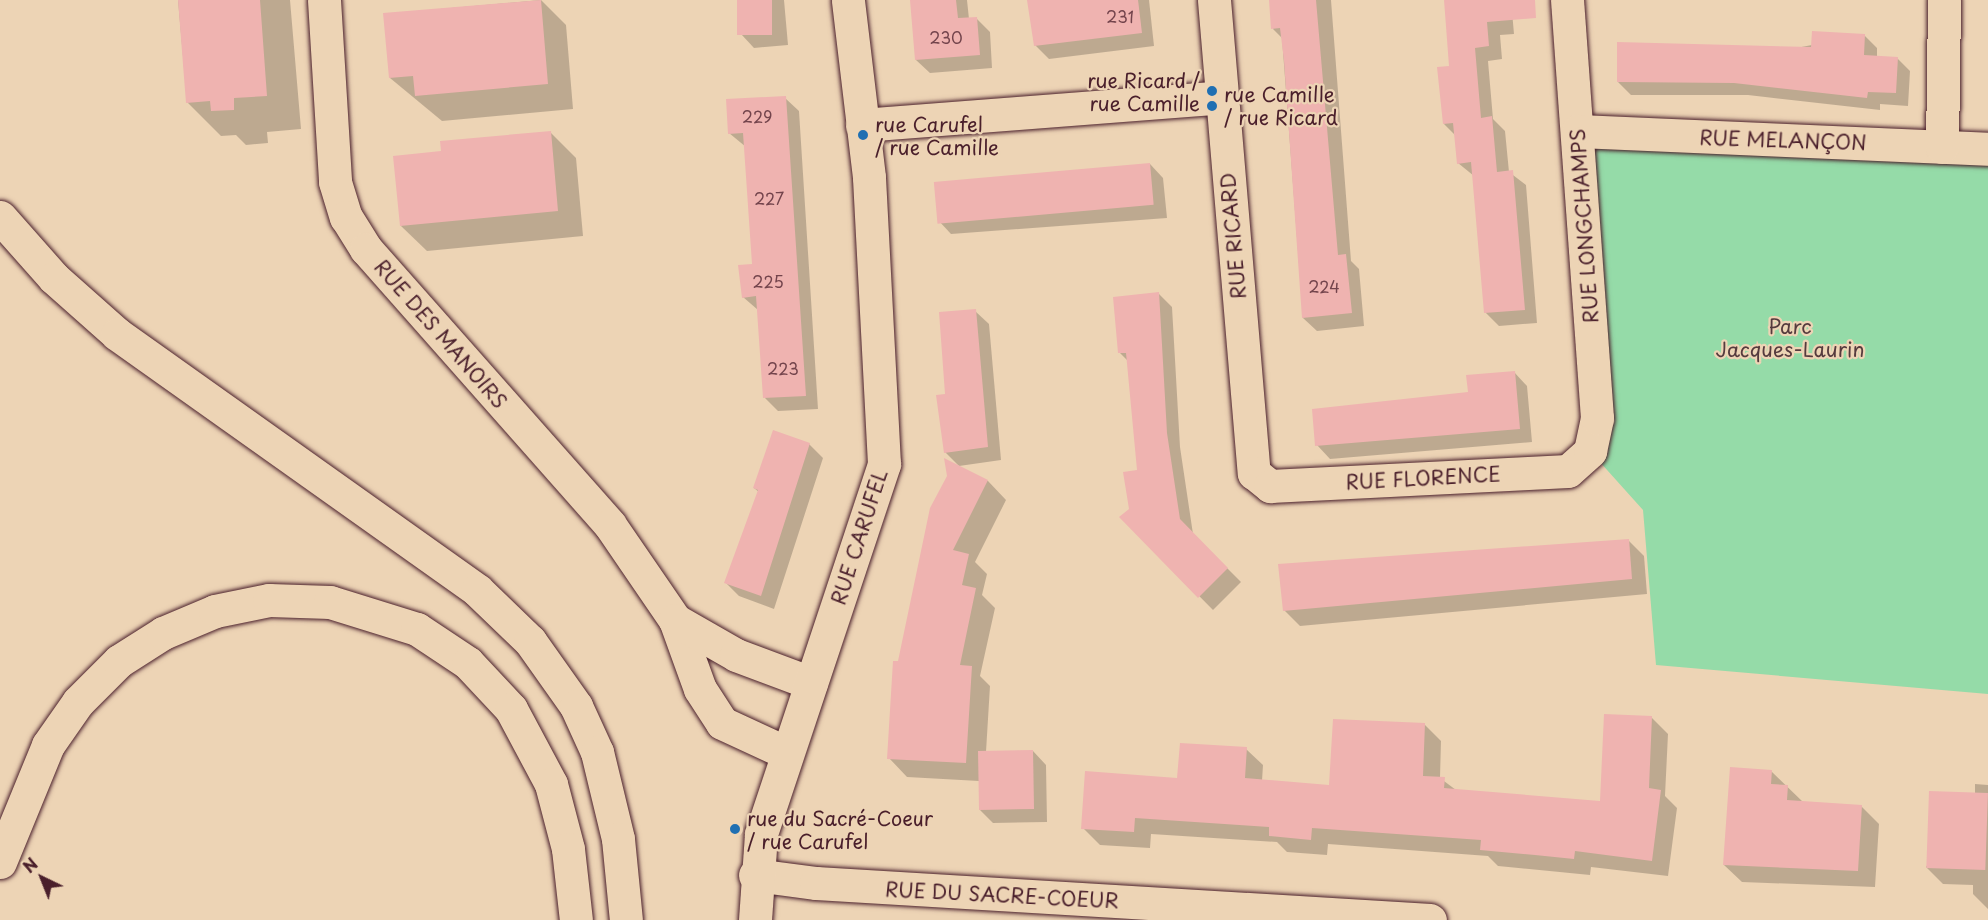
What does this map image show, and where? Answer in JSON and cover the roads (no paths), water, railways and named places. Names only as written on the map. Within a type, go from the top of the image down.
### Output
[{"type":"main road","name":"RUE DES MANOIRS","points":[[324,0],[335,182],[345,217],[366,249],[610,525],[675,620],[700,689],[722,723],[787,753]]},
{"type":"main road","name":"RUE CARUFEL","points":[[755,920],[755,875],[761,834],[877,489],[886,443],[862,125],[848,0]]},
{"type":"main road","name":"RUE RICARD","points":[[1214,0],[1254,473]]},
{"type":"main road","name":"RUE LONGCHAMPS","points":[[1567,0],[1597,418],[1590,451]]},
{"type":"main road","points":[[1942,147],[1944,0]]},
{"type":"main road","points":[[862,125],[1222,97]]},
{"type":"main road","name":"RUE MELANÇON","points":[[1578,131],[1988,149]]},
{"type":"main road","points":[[0,217],[54,278],[117,334],[477,590],[531,641],[572,698],[597,752],[618,839],[626,920]]},
{"type":"main road","name":"RUE FLORENCE","points":[[1254,473],[1270,486],[1568,471],[1590,451]]},
{"type":"main road","points":[[0,862],[48,745],[78,702],[119,661],[163,633],[215,611],[269,600],[330,602],[417,629],[468,663],[511,709],[540,756],[555,795],[568,849],[576,920]]},
{"type":"main road","name":"RUE DES MANOIRS","points":[[675,620],[736,655],[811,683]]},
{"type":"main road","name":"RUE DU SACRE-COEUR","points":[[755,875],[816,884],[1430,920]]},
{"type":"place","name":"rue Ricard / rue Camille","points":[[1212,91]]},
{"type":"place","name":"rue Camille / rue Ricard","points":[[1212,106]]},
{"type":"place","name":"rue Carufel / rue Camille","points":[[863,135]]},
{"type":"place","name":"rue du Sacré-Coeur / rue Carufel","points":[[735,829]]},
{"type":"park label","name":"Parc Jacques-Laurin","points":[[1790,338]]}]
